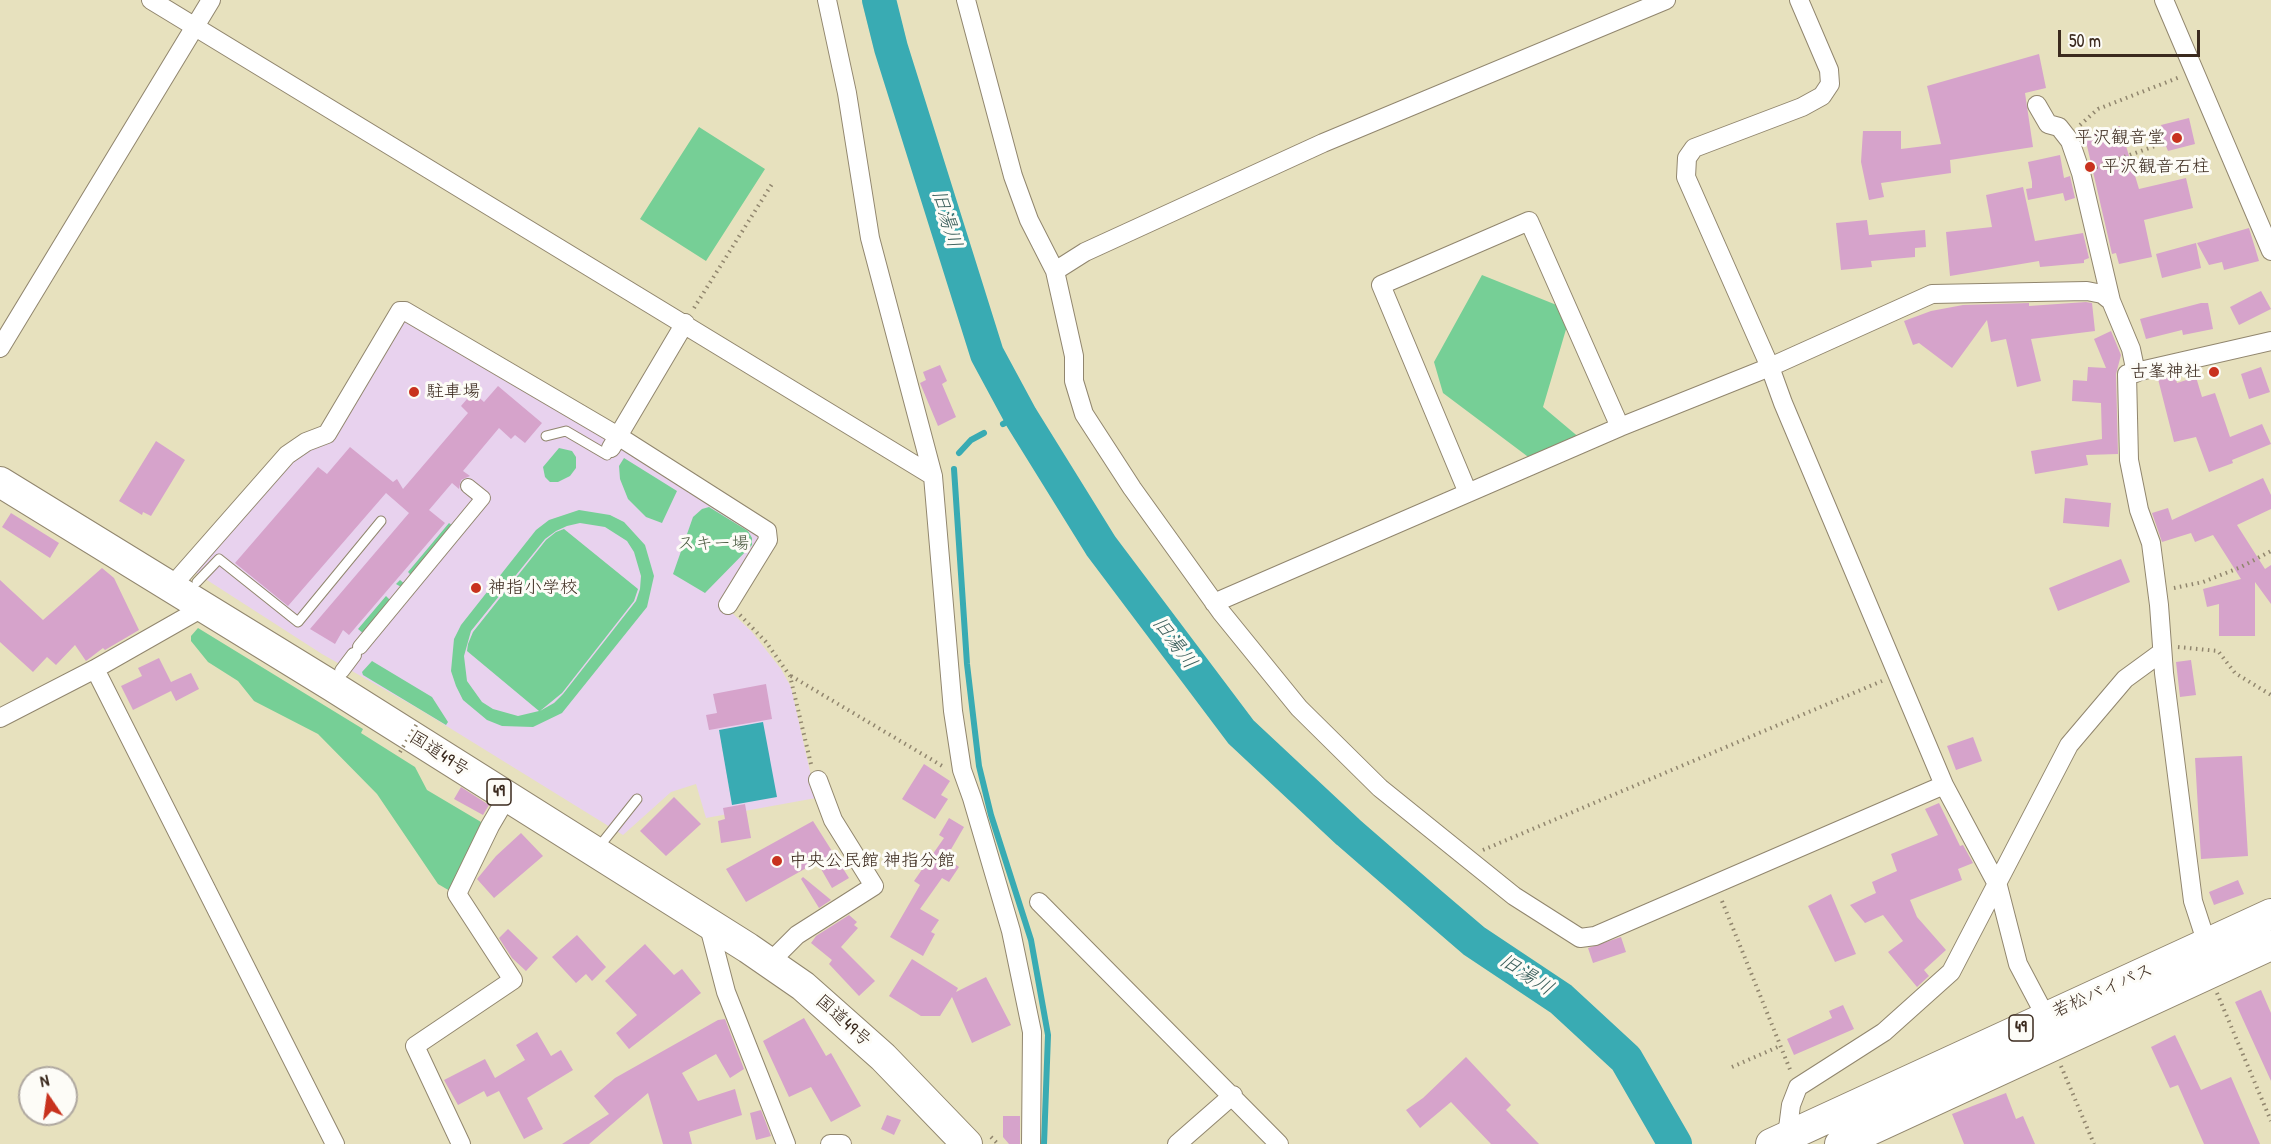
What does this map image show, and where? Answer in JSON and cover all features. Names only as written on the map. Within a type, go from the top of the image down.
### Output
[{"type":"highway","name":"国道49号","points":[[0,482],[191,592],[507,797],[708,922],[803,986],[883,1057],[967,1144]]},
{"type":"highway","name":"若松バイパス","points":[[1779,1140],[2271,914]]},
{"type":"highway","name":"若松バイパス","points":[[1840,1144],[2271,945]]},
{"type":"street","points":[[151,0],[933,476]]},
{"type":"street","points":[[0,348],[211,0]]},
{"type":"street","points":[[827,0],[847,93],[870,238],[933,476],[953,711],[962,770],[1011,931],[1032,1032],[1031,1144]]},
{"type":"street","points":[[966,0],[1013,176],[1029,220],[1055,271],[1074,356],[1074,381],[1084,414],[1132,488],[1214,603],[1299,708],[1380,788],[1514,896],[1580,938],[1594,936],[1944,785]]},
{"type":"street","points":[[1055,271],[1085,252],[1323,143],[1666,0]]},
{"type":"street","points":[[1799,0],[1829,70],[1830,84],[1822,96],[1760,124],[1694,148],[1687,158],[1686,177],[1770,367],[1782,404],[1944,785],[1998,886],[2018,964],[2046,1017]]},
{"type":"street","points":[[2164,0],[2271,251]]},
{"type":"street","points":[[2037,105],[2048,124],[2059,127],[2070,141],[2081,173],[2111,301],[2131,349],[2136,373]]},
{"type":"street","points":[[1468,493],[1381,285],[1466,248],[1529,221],[1620,427]]},
{"type":"street","points":[[1214,603],[1620,427],[1770,367],[1932,294],[2087,291],[2102,294],[2111,301]]},
{"type":"street","points":[[0,718],[95,669],[191,592],[287,455],[306,442],[327,434],[400,311],[405,310],[614,442],[767,531],[768,540],[728,605]]},
{"type":"street","points":[[614,442],[685,323]]},
{"type":"street","points":[[2207,944],[2193,901],[2151,543],[2139,510],[2129,460],[2127,374],[2271,341]]},
{"type":"street","points":[[342,671],[483,498],[468,486]]},
{"type":"street","points":[[402,574],[413,583]]},
{"type":"street","points":[[1779,1140],[1798,1087],[1884,1032],[1951,972],[1998,886],[2069,745],[2125,679],[2162,649]]},
{"type":"street","points":[[95,669],[335,1144]]},
{"type":"street","points":[[769,963],[797,935],[874,886],[833,820],[818,780]]},
{"type":"street","points":[[461,1144],[415,1046],[513,980],[457,894],[490,826],[507,797]]},
{"type":"street","points":[[1039,902],[1233,1095],[1279,1144]]},
{"type":"street","points":[[708,922],[726,992],[786,1144]]},
{"type":"street","points":[[1178,1144],[1233,1095]]},
{"type":"street","points":[[830,1144],[842,1144]]},
{"type":"lane","points":[[546,436],[566,431],[607,455],[614,442]]},
{"type":"lane","points":[[191,592],[219,560],[298,622],[381,521]]},
{"type":"lane","points":[[595,852],[637,799]]},
{"type":"path","points":[[2070,141],[2080,123],[2098,109],[2194,72]]},
{"type":"path","points":[[2081,173],[2158,146]]},
{"type":"path","points":[[685,323],[772,184]]},
{"type":"path","points":[[2158,592],[2203,582],[2241,567],[2271,551]]},
{"type":"path","points":[[728,605],[754,628],[790,676],[931,761],[949,769],[962,770]]},
{"type":"path","points":[[2162,649],[2218,651],[2235,673],[2271,695]]},
{"type":"path","points":[[1466,857],[1898,674]]},
{"type":"path","points":[[790,676],[814,776],[818,780]]},
{"type":"path","points":[[400,752],[418,722]]},
{"type":"path","points":[[1715,884],[1798,1087]]},
{"type":"path","points":[[2209,974],[2271,1121]]},
{"type":"path","points":[[1732,1067],[1780,1046]]},
{"type":"path","points":[[2053,1046],[2094,1144]]},
{"type":"shaded area","name":"神指小学校","points":[[413,319],[757,531],[759,541],[731,612],[752,632],[781,669],[791,687],[816,798],[706,818],[696,784],[671,792],[623,835],[419,709],[322,654],[193,571],[302,453],[336,438],[400,323]]},
{"type":"green space","points":[[699,127],[765,169],[706,261],[640,219]]},
{"type":"green space","points":[[1482,275],[1559,306],[1567,326],[1543,407],[1581,439],[1531,459],[1443,393],[1434,362]]},
{"type":"green space","points":[[559,448],[572,451],[576,457],[576,468],[570,476],[558,482],[550,482],[545,477],[543,467]]},
{"type":"green space","points":[[624,458],[677,491],[662,523],[646,517],[628,499],[620,479],[619,466]]},
{"type":"green space","name":"スキー場","points":[[709,507],[748,531],[752,538],[752,545],[705,593],[673,574],[693,517],[702,509]]},
{"type":"green space","points":[[579,510],[610,515],[624,522],[645,545],[654,576],[647,607],[562,713],[533,727],[502,726],[487,720],[463,700],[451,671],[454,639],[461,625],[536,530],[549,520]],"holes":[[[580,523],[605,527],[627,541],[634,552],[641,576],[636,601],[563,694],[554,703],[540,711],[562,693],[634,601],[638,589],[564,529],[556,532],[546,540],[473,632],[467,651],[539,711],[518,716],[493,709],[482,702],[467,681],[464,656],[471,631],[545,539],[556,531]]]},
{"type":"green space","points":[[449,523],[454,527],[413,577],[408,572]]},
{"type":"green space","points":[[400,580],[406,585],[364,634],[358,629],[386,596],[390,600],[401,587],[396,584]]},
{"type":"green space","points":[[198,628],[363,729],[361,733],[415,767],[427,790],[481,822],[483,827],[450,891],[438,884],[377,794],[318,734],[254,701],[238,681],[208,662],[191,641],[191,636]]},
{"type":"green space","points":[[372,661],[432,697],[448,722],[446,725],[363,675],[362,672]]},
{"type":"water","points":[[763,722],[777,797],[732,805],[719,730]]},
{"type":"building","points":[[2039,54],[2046,88],[2025,93],[2033,147],[1950,160],[1951,173],[1881,183],[1884,197],[1869,200],[1861,162],[1863,131],[1901,131],[1901,149],[1941,144],[1927,86]]},
{"type":"building","name":"平沢観音堂","points":[[2189,118],[2195,144],[2168,151],[2166,146],[2163,147],[2159,132],[2163,131],[2161,125]]},
{"type":"building","points":[[2120,126],[2139,189],[2186,178],[2193,208],[2144,220],[2152,257],[2119,264],[2116,253],[2112,254],[2085,137]]},
{"type":"building","points":[[2060,155],[2064,178],[2070,176],[2075,198],[2065,201],[2063,193],[2028,200],[2026,189],[2032,188],[2032,182],[2028,162]]},
{"type":"building","points":[[2023,187],[2035,241],[2083,233],[2089,258],[2084,260],[2084,263],[2040,267],[2039,261],[1950,276],[1946,232],[1992,227],[1986,195]]},
{"type":"building","points":[[1867,220],[1869,235],[1925,230],[1926,247],[1915,248],[1915,257],[1871,261],[1872,267],[1841,270],[1836,223]]},
{"type":"building","points":[[2249,228],[2259,261],[2224,270],[2222,262],[2209,265],[2197,243]]},
{"type":"building","points":[[2196,243],[2201,268],[2162,278],[2156,254]]},
{"type":"building","points":[[2261,291],[2271,309],[2239,325],[2230,307]]},
{"type":"building","points":[[2029,303],[2029,306],[2092,303],[2095,331],[2031,339],[2041,381],[2017,387],[2006,339],[1991,342],[1987,320],[1952,368],[1919,343],[1913,345],[1904,321],[1931,311],[1963,305]]},
{"type":"building","points":[[2208,303],[2213,329],[2183,335],[2182,330],[2146,339],[2140,319]]},
{"type":"building","points":[[2111,331],[2121,355],[2116,374],[2118,454],[2086,455],[2088,465],[2035,474],[2031,451],[2102,439],[2101,403],[2072,401],[2073,380],[2087,381],[2088,367],[2106,368],[2094,339]]},
{"type":"building","points":[[940,365],[947,381],[942,384],[956,417],[938,426],[920,383],[926,380],[923,372]]},
{"type":"building","points":[[2261,367],[2270,392],[2249,399],[2241,374]]},
{"type":"building","points":[[2175,375],[2177,383],[2196,377],[2202,397],[2215,393],[2230,437],[2262,424],[2271,444],[2209,472],[2196,437],[2174,442],[2158,379]]},
{"type":"building","points":[[498,386],[542,423],[525,443],[515,435],[511,439],[499,428],[463,471],[470,476],[461,480],[459,489],[452,483],[429,510],[445,523],[349,635],[343,630],[335,644],[310,629],[409,513],[386,493],[288,606],[235,563],[318,467],[327,474],[350,447],[393,482],[397,479],[403,489],[468,413],[461,406],[473,392],[484,402]]},
{"type":"building","points":[[156,441],[185,460],[151,516],[143,512],[142,515],[119,501]]},
{"type":"building","points":[[2263,478],[2271,495],[2271,509],[2237,525],[2265,569],[2271,565],[2271,604],[2255,582],[2255,636],[2219,636],[2219,604],[2207,607],[2203,589],[2241,579],[2213,535],[2195,542],[2191,533],[2162,542],[2152,513],[2168,508],[2172,520]]},
{"type":"building","points":[[2065,498],[2111,503],[2109,527],[2063,523]]},
{"type":"building","points":[[11,513],[59,543],[50,558],[2,527]]},
{"type":"building","points":[[2121,559],[2130,582],[2058,611],[2049,588]]},
{"type":"building","points":[[102,568],[114,578],[139,630],[105,650],[103,648],[86,661],[75,645],[56,665],[47,657],[33,672],[0,642],[0,580],[43,620]]},
{"type":"building","points":[[159,658],[171,682],[191,673],[199,689],[176,701],[171,691],[133,710],[121,686],[142,676],[138,668]]},
{"type":"building","points":[[2191,660],[2196,695],[2180,697],[2176,662]]},
{"type":"building","points":[[766,684],[772,719],[709,730],[706,715],[717,713],[713,694]]},
{"type":"building","points":[[1973,737],[1982,761],[1956,770],[1947,746]]},
{"type":"building","points":[[2242,756],[2248,856],[2201,859],[2195,758]]},
{"type":"building","points":[[924,764],[950,781],[941,795],[948,799],[935,819],[902,799]]},
{"type":"building","points":[[461,787],[489,805],[483,815],[454,799]]},
{"type":"building","points":[[674,797],[701,824],[666,856],[640,831]]},
{"type":"building","points":[[1939,803],[1960,846],[1963,845],[1973,863],[1958,869],[1962,880],[1910,900],[1917,917],[1946,950],[1924,970],[1929,976],[1917,987],[1888,952],[1903,941],[1883,915],[1865,923],[1850,905],[1876,893],[1872,882],[1897,871],[1891,854],[1938,835],[1925,809]]},
{"type":"building","points":[[745,804],[751,838],[721,843],[718,821],[725,819],[723,808]]},
{"type":"building","points":[[949,818],[964,827],[946,858],[959,867],[949,882],[942,878],[920,909],[939,920],[931,932],[935,934],[923,956],[890,937],[920,885],[914,881],[944,838],[939,835]]},
{"type":"building","name":"中央公民館 神指分館","points":[[813,821],[849,878],[832,888],[817,862],[746,902],[726,869]]},
{"type":"building","points":[[521,833],[543,856],[494,898],[477,879],[496,856]]},
{"type":"building","points":[[803,877],[831,900],[819,908],[801,879]]},
{"type":"building","points":[[2238,880],[2244,894],[2214,905],[2209,892]]},
{"type":"building","points":[[1831,894],[1856,954],[1835,962],[1808,906]]},
{"type":"building","points":[[849,915],[857,922],[854,925],[858,928],[841,947],[875,981],[859,996],[829,964],[832,960],[811,943],[816,936]]},
{"type":"building","points":[[508,929],[538,958],[526,971],[512,958],[499,938]]},
{"type":"building","points":[[577,935],[606,967],[592,981],[586,974],[576,983],[552,957]]},
{"type":"building","points":[[1621,937],[1626,952],[1593,963],[1588,948]]},
{"type":"building","points":[[645,944],[674,975],[682,969],[701,993],[629,1049],[616,1033],[637,1015],[605,981]]},
{"type":"building","points":[[912,959],[958,988],[956,992],[986,977],[1011,1025],[972,1043],[952,997],[940,1016],[921,1016],[889,996]]},
{"type":"building","points":[[2261,990],[2271,1013],[2271,1081],[2235,1002]]},
{"type":"building","points":[[1843,1005],[1854,1029],[1794,1055],[1787,1039],[1832,1018],[1829,1011]]},
{"type":"building","points":[[804,1018],[826,1056],[831,1053],[861,1106],[831,1122],[811,1087],[789,1097],[763,1041]]},
{"type":"building","points":[[725,1019],[744,1069],[730,1078],[716,1054],[682,1073],[698,1101],[735,1089],[742,1115],[689,1132],[692,1144],[663,1144],[648,1093],[589,1144],[562,1144],[609,1114],[594,1096],[615,1078],[718,1020]]},
{"type":"building","points":[[537,1032],[551,1056],[561,1050],[573,1070],[527,1098],[543,1129],[524,1139],[499,1091],[487,1097],[484,1091],[458,1105],[444,1080],[485,1059],[495,1078],[525,1060],[516,1045]]},
{"type":"building","points":[[2175,1035],[2201,1090],[2231,1077],[2260,1144],[2204,1144],[2178,1085],[2170,1088],[2151,1047]]},
{"type":"building","points":[[1466,1057],[1511,1105],[1506,1110],[1539,1144],[1491,1144],[1451,1102],[1420,1128],[1406,1110],[1423,1098]]},
{"type":"building","points":[[2006,1093],[2016,1119],[2023,1116],[2035,1144],[1964,1144],[1952,1114]]},
{"type":"building","points":[[761,1110],[771,1136],[756,1140],[750,1113]]},
{"type":"building","points":[[887,1115],[901,1120],[894,1135],[881,1129]]},
{"type":"building","points":[[1003,1116],[1020,1116],[1020,1144],[1009,1144],[1003,1137]]},
{"type":"waterway","name":"旧湯川","points":[[879,0],[891,48],[987,354],[1021,417],[1101,546],[1241,732],[1348,832],[1474,941],[1561,999],[1626,1059],[1675,1144]]},
{"type":"waterway","points":[[1003,424],[1020,415]]},
{"type":"waterway","points":[[959,453],[971,440],[984,433]]},
{"type":"waterway","points":[[954,469],[967,664],[979,766],[991,815],[1031,940],[1048,1035],[1044,1144]]},
{"type":"place","name":"平沢観音堂","points":[[2177,138]]},
{"type":"place","name":"平沢観音石柱","points":[[2090,167]]},
{"type":"place","name":"古峯神社","points":[[2214,372]]},
{"type":"place","name":"駐車場","points":[[414,392]]},
{"type":"place","name":"神指小学校","points":[[476,588]]},
{"type":"place","name":"中央公民館 神指分館","points":[[777,861]]}]
